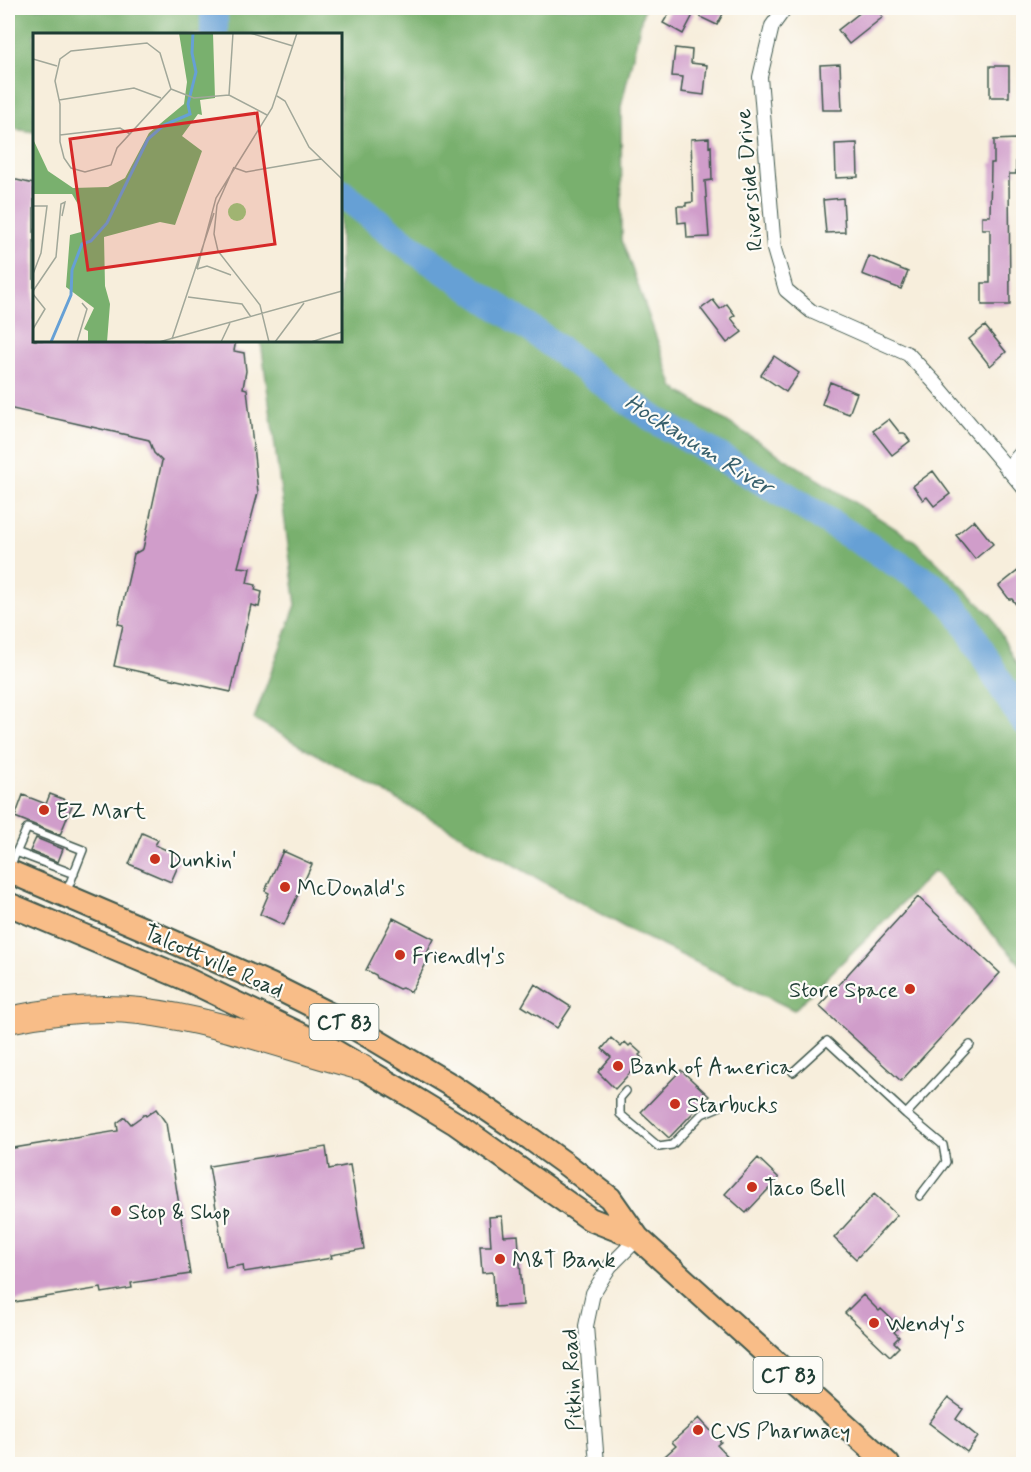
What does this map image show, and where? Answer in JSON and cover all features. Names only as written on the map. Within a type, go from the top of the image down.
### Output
[{"type":"highway","points":[[8,1020],[72,1010],[138,1011],[235,1031],[362,1067]]},
{"type":"main road","name":"Talcottville Road","points":[[11,865],[65,896],[271,985],[337,1018],[454,1087],[531,1139],[610,1198],[638,1238],[888,1464]]},
{"type":"main road","name":"Talcottville Road","points":[[8,904],[178,975],[304,1035],[455,1123],[590,1219],[638,1238]]},
{"type":"main road","points":[[239,1004],[257,996],[271,985]]},
{"type":"street","name":"Riverside Drive","points":[[785,8],[772,26],[760,77],[774,249],[786,290],[811,310],[908,354],[1023,488]]},
{"type":"street","points":[[1007,469],[1023,450]]},
{"type":"street","name":"Pitkin Road","points":[[597,1464],[586,1326],[593,1293],[610,1266],[638,1238]]},
{"type":"lane","points":[[65,896],[74,874],[83,850],[27,828],[11,865],[74,874]]},
{"type":"lane","points":[[793,1072],[827,1041],[943,1145],[946,1162],[920,1196]]},
{"type":"lane","points":[[906,1114],[970,1045]]},
{"type":"lane","points":[[626,1091],[620,1098],[620,1114],[659,1147],[672,1145],[702,1114],[722,1106]]},
{"type":"green space","points":[[8,8],[644,8],[621,107],[622,240],[674,388],[915,541],[991,615],[1023,677],[1023,967],[934,871],[794,1010],[624,927],[254,719],[296,605],[261,342],[342,342],[342,33],[33,33],[33,132],[8,128]]},
{"type":"building","points":[[672,8],[683,8],[694,13],[683,34],[663,23]]},
{"type":"building","points":[[704,8],[726,8],[717,25],[700,17]]},
{"type":"building","points":[[866,8],[875,8],[883,17],[849,44],[838,30]]},
{"type":"building","points":[[675,48],[692,50],[691,63],[707,65],[704,95],[681,92],[683,77],[672,76]]},
{"type":"building","points":[[840,64],[842,110],[822,110],[820,65]]},
{"type":"building","points":[[990,66],[1009,66],[1009,97],[990,97]]},
{"type":"building","points":[[709,138],[712,180],[705,181],[709,237],[687,238],[686,222],[678,223],[677,206],[686,206],[686,203],[693,202],[691,139]]},
{"type":"building","points":[[1016,139],[1016,174],[1009,174],[1010,305],[982,305],[982,283],[990,283],[990,229],[982,229],[982,216],[990,216],[994,140]]},
{"type":"building","points":[[857,143],[858,177],[836,178],[835,144]]},
{"type":"building","points":[[8,178],[33,184],[33,342],[236,342],[234,351],[244,353],[246,371],[243,388],[247,389],[258,493],[238,567],[250,568],[247,583],[256,585],[255,590],[262,592],[259,607],[251,605],[231,692],[114,666],[123,625],[118,624],[134,554],[143,549],[162,461],[154,453],[149,440],[8,408]]},
{"type":"building","points":[[843,198],[845,232],[826,233],[823,200]]},
{"type":"building","points":[[869,256],[908,272],[901,289],[862,274]]},
{"type":"building","points":[[713,300],[720,309],[727,304],[735,315],[731,318],[742,332],[727,343],[701,309]]},
{"type":"building","points":[[985,326],[1006,352],[990,366],[969,339]]},
{"type":"building","points":[[774,356],[799,373],[786,392],[761,375]]},
{"type":"building","points":[[830,382],[857,393],[849,414],[822,404]]},
{"type":"building","points":[[889,419],[910,441],[892,455],[873,431]]},
{"type":"building","points":[[933,471],[950,494],[934,506],[927,497],[923,500],[913,486]]},
{"type":"building","points":[[974,520],[993,544],[975,559],[956,535]]},
{"type":"building","points":[[1019,570],[1023,577],[1023,614],[999,586]]},
{"type":"building","name":"EZ Mart","points":[[50,794],[73,803],[60,835],[15,817],[23,795],[46,804]]},
{"type":"building","points":[[142,833],[158,840],[155,845],[182,857],[171,882],[129,864]]},
{"type":"building","points":[[36,838],[63,849],[58,862],[30,851]]},
{"type":"building","points":[[283,851],[312,864],[284,925],[260,914],[269,893],[265,891]]},
{"type":"building","name":"Store Space","points":[[918,897],[1000,973],[901,1081],[819,1006]]},
{"type":"building","name":"Friendly's","points":[[393,918],[434,939],[426,955],[430,956],[411,992],[399,989],[366,970]]},
{"type":"building","points":[[535,984],[571,1007],[557,1028],[522,1006]]},
{"type":"building","points":[[611,1038],[621,1047],[625,1042],[629,1046],[631,1044],[641,1053],[639,1055],[643,1059],[615,1089],[598,1072],[611,1057],[602,1049]]},
{"type":"building","points":[[681,1070],[709,1096],[669,1138],[641,1112]]},
{"type":"building","points":[[156,1109],[166,1123],[190,1274],[131,1283],[132,1288],[102,1293],[101,1288],[8,1303],[8,1149],[118,1131],[117,1123],[125,1117],[131,1124]]},
{"type":"building","points":[[326,1147],[329,1169],[350,1165],[364,1249],[331,1255],[332,1258],[244,1272],[243,1265],[226,1268],[209,1166]]},
{"type":"building","points":[[758,1158],[779,1178],[746,1213],[725,1194]]},
{"type":"building","points":[[874,1194],[897,1215],[856,1259],[834,1238]]},
{"type":"building","name":"M&T Bank","points":[[502,1216],[504,1236],[518,1235],[523,1305],[495,1307],[493,1272],[482,1273],[480,1246],[491,1246],[489,1217]]},
{"type":"building","points":[[863,1295],[899,1326],[894,1332],[899,1337],[894,1342],[899,1347],[890,1356],[845,1313]]},
{"type":"building","points":[[948,1398],[963,1409],[956,1419],[978,1437],[967,1452],[929,1423]]},
{"type":"building","name":"CVS Pharmacy","points":[[699,1418],[721,1442],[717,1445],[735,1464],[656,1464],[676,1446],[672,1442]]},
{"type":"waterway","name":"Hockanum River","points":[[214,8],[214,33]]},
{"type":"waterway","name":"Hockanum River","points":[[342,194],[417,252],[534,331],[657,421],[767,484],[933,586],[950,602],[963,619],[1024,721]]},
{"type":"place","name":"EZ Mart","points":[[44,810]]},
{"type":"place","name":"Dunkin'","points":[[155,859]]},
{"type":"place","name":"McDonald's","points":[[285,887]]},
{"type":"place","name":"Friendly's","points":[[400,955]]},
{"type":"place","name":"Store Space","points":[[910,989]]},
{"type":"place","name":"Bank of America","points":[[618,1066]]},
{"type":"place","name":"Starbucks","points":[[675,1104]]},
{"type":"place","name":"Taco Bell","points":[[752,1187]]},
{"type":"place","name":"Stop & Shop","points":[[116,1211]]},
{"type":"place","name":"M&T Bank","points":[[500,1259]]},
{"type":"place","name":"Wendy's","points":[[874,1323]]},
{"type":"place","name":"CVS Pharmacy","points":[[698,1430]]}]
